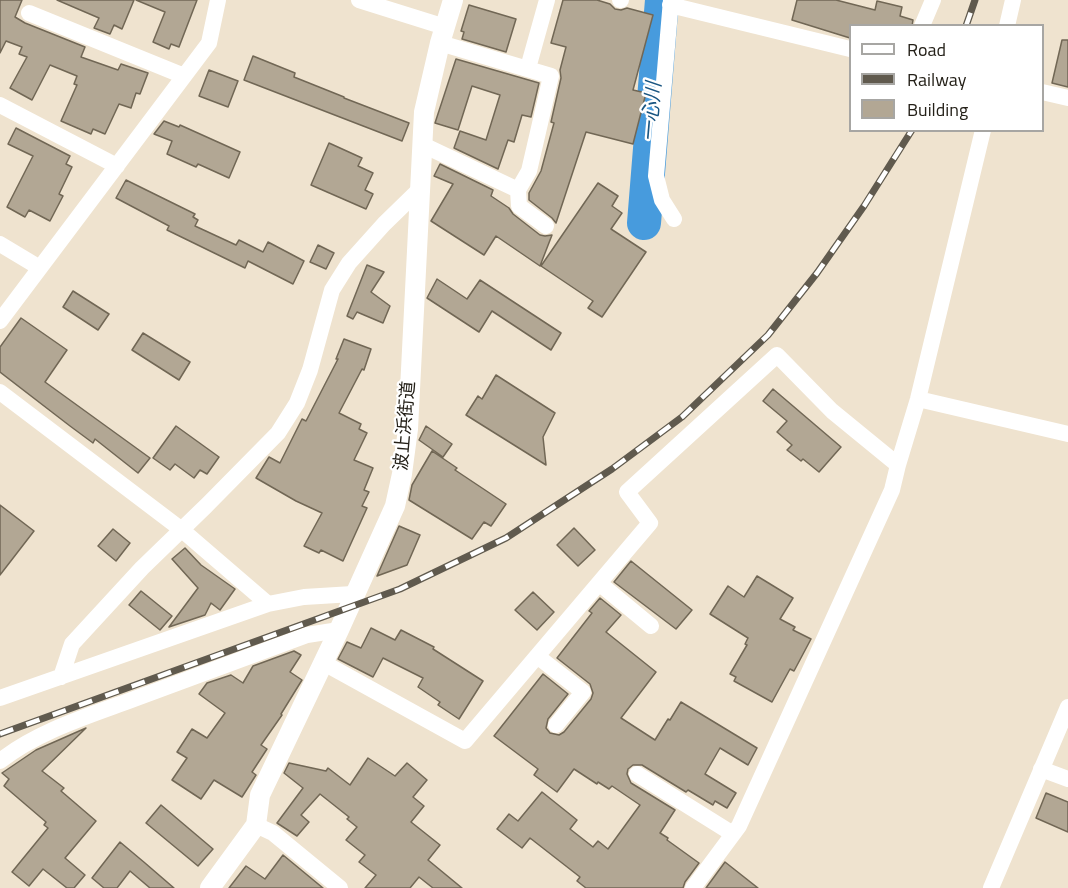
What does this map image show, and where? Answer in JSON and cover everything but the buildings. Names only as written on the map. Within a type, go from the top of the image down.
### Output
[{"type":"street","points":[[0,321],[209,43],[218,0]]},
{"type":"street","points":[[359,0],[442,35],[551,76],[529,171],[518,190],[519,206],[546,226]]},
{"type":"street","name":"波止浜街道","points":[[256,825],[260,795],[395,506],[408,429],[424,112],[442,35],[453,0]]},
{"type":"street","points":[[528,68],[547,0]]},
{"type":"street","points":[[1007,24],[1013,0]]},
{"type":"street","points":[[922,24],[928,1]]},
{"type":"street","points":[[674,219],[662,200],[656,176],[671,3],[849,49]]},
{"type":"street","points":[[29,13],[184,76]]},
{"type":"street","points":[[1044,92],[1068,98]]},
{"type":"street","points":[[0,105],[117,166]]},
{"type":"street","points":[[693,888],[739,826],[892,490],[918,399],[983,132]]},
{"type":"street","points":[[421,144],[518,190]]},
{"type":"street","points":[[61,677],[72,644],[142,568],[278,433],[297,403],[310,370],[332,290],[349,263],[421,188]]},
{"type":"street","points":[[0,244],[40,268]]},
{"type":"street","points":[[322,662],[465,741],[650,523],[627,492],[777,356],[832,411],[898,465]]},
{"type":"street","points":[[0,392],[182,530],[268,604]]},
{"type":"street","points":[[918,399],[1068,434]]},
{"type":"street","points":[[599,583],[651,626]]},
{"type":"street","points":[[0,698],[268,604],[304,597],[353,594]]},
{"type":"street","points":[[0,761],[50,732],[112,707],[307,635],[339,630]]},
{"type":"street","points":[[537,656],[583,692],[556,725]]},
{"type":"street","points":[[991,888],[1066,716]]},
{"type":"street","points":[[1041,769],[1068,779]]},
{"type":"street","points":[[637,774],[733,834]]},
{"type":"street","points":[[210,888],[256,825],[273,833],[340,888]]},
{"type":"waterway","name":"一心川","points":[[644,223],[662,0]]},
{"type":"railway","points":[[967,24],[975,0]]},
{"type":"railway","points":[[0,734],[400,589],[506,538],[612,469],[682,417],[768,335],[817,273],[864,206],[911,132]]}]
